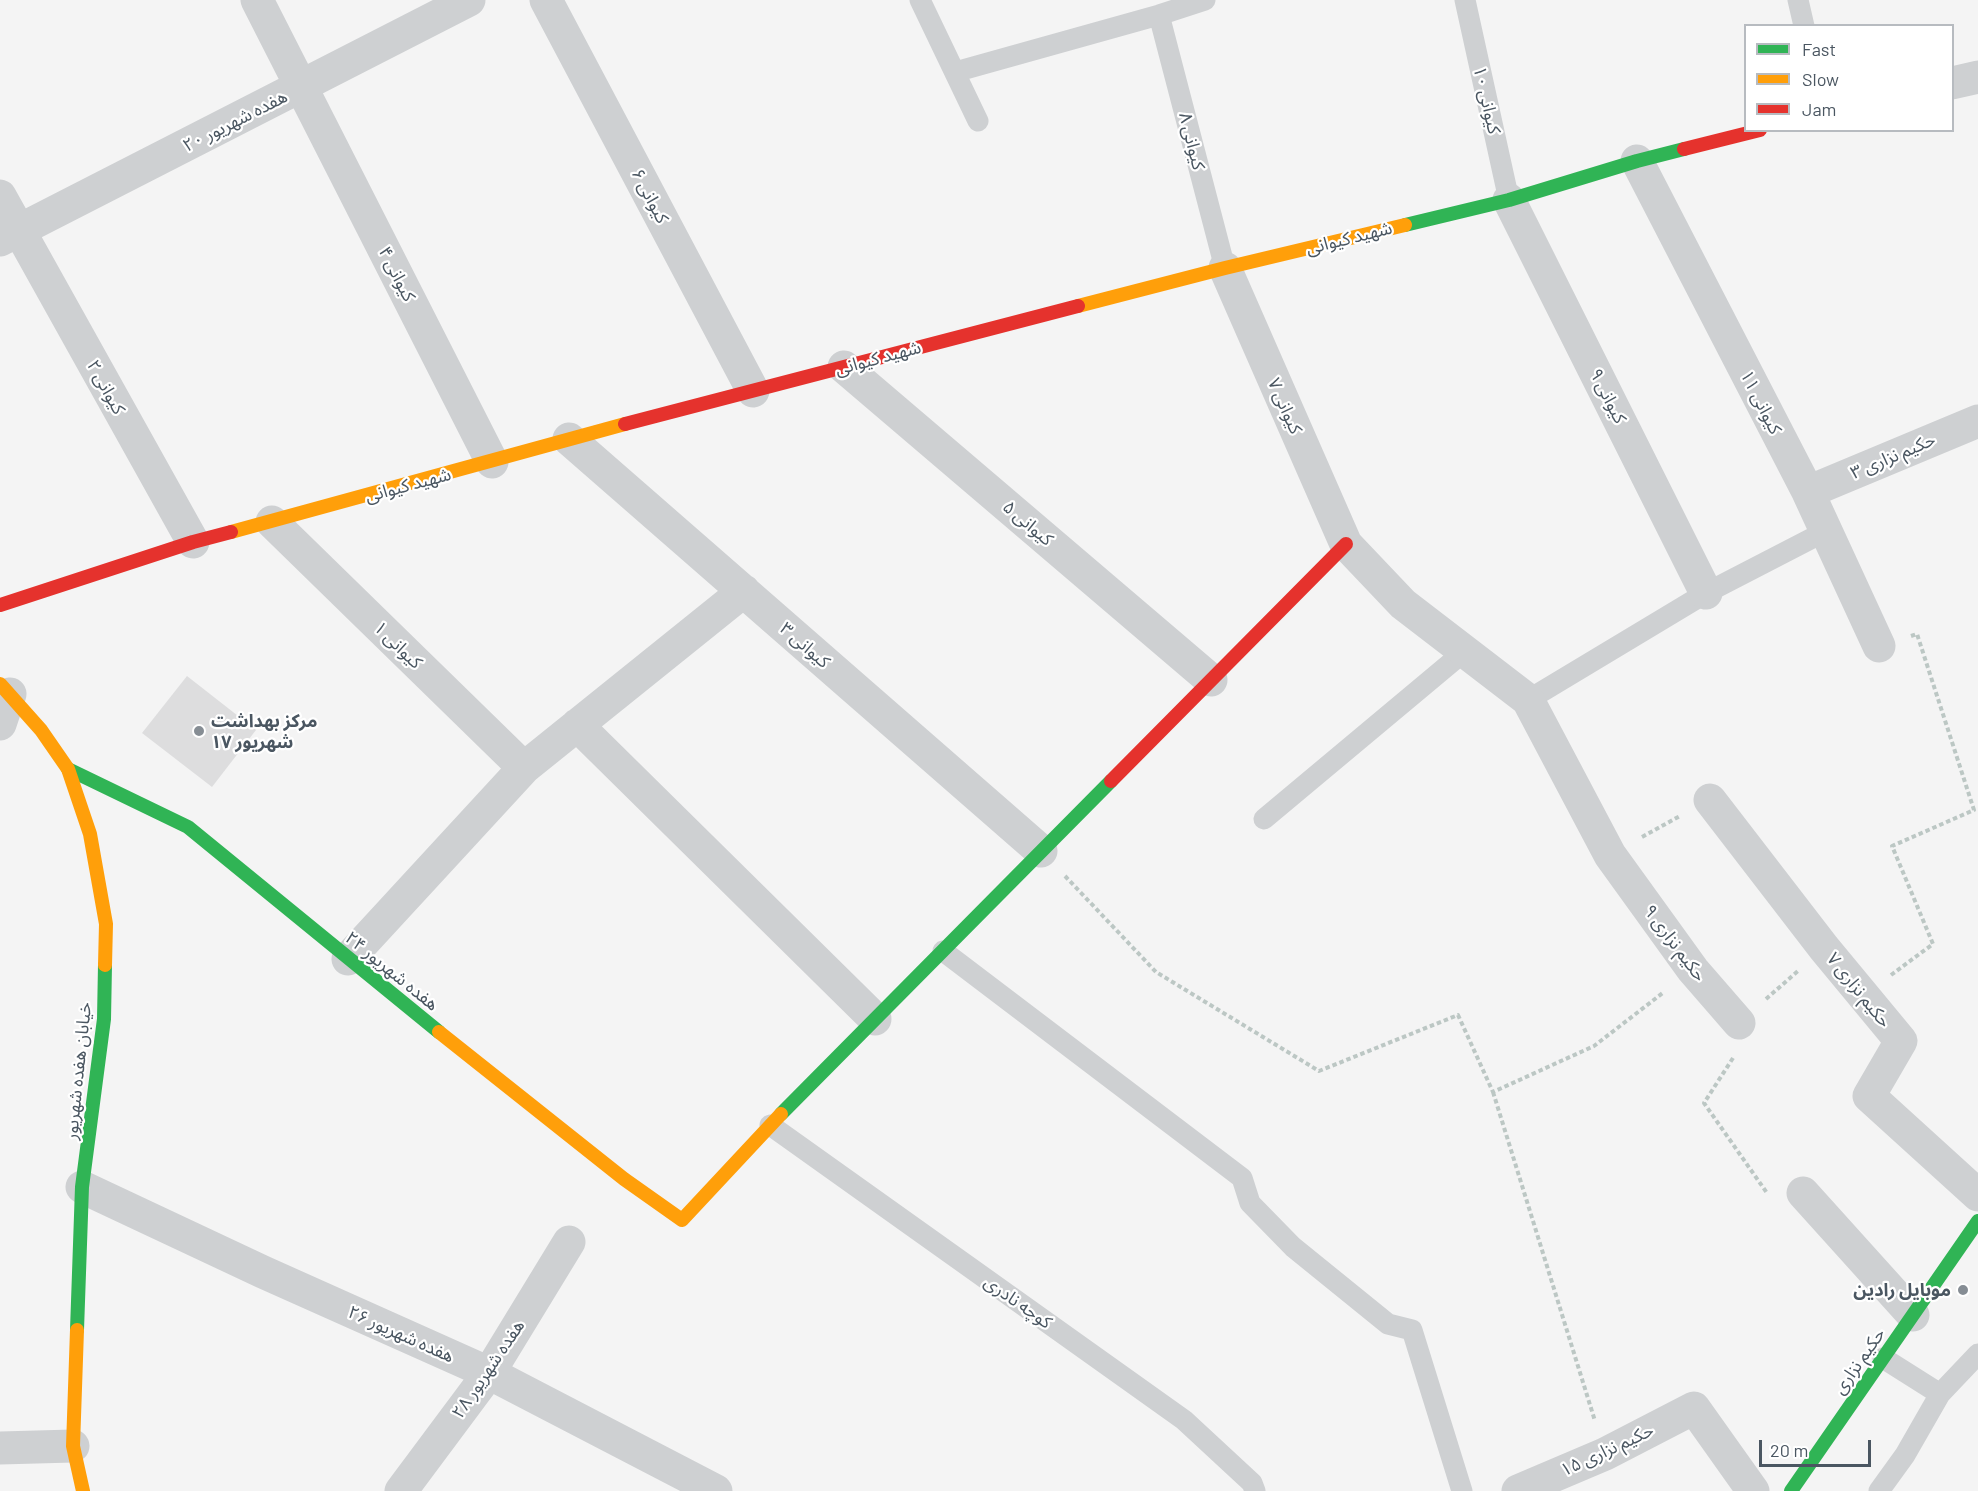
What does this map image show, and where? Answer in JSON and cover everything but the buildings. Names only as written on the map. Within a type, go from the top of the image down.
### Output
[{"type":"street","name":"کیوانی ۴","points":[[257,0],[492,462]]},
{"type":"street","name":"هفده شهریور ۲۰","points":[[9,236],[469,0]]},
{"type":"street","name":"کیوانی ۶","points":[[546,0],[753,391]]},
{"type":"street","points":[[1954,83],[1978,77]]},
{"type":"street","name":"شهید کیوانی","points":[[0,605],[193,542],[492,462],[569,439],[1225,268],[1509,200],[1637,161],[1752,132]]},
{"type":"street","name":"کیوانی ۱۱","points":[[1637,161],[1808,492],[1879,645]]},
{"type":"street","name":"کیوانی ۲","points":[[0,196],[9,236],[193,542]]},
{"type":"street","name":"کیوانی ۹","points":[[1509,200],[1706,593]]},
{"type":"street","name":"کیوانی ۷","points":[[1225,268],[1346,544]]},
{"type":"street","name":"کیوانی ۵","points":[[844,367],[1211,680]]},
{"type":"street","name":"حکیم نزاری ۳","points":[[1808,492],[1978,421]]},
{"type":"street","name":"کیوانی ۳","points":[[569,439],[1041,851]]},
{"type":"street","name":"کیوانی ۱","points":[[272,522],[524,768]]},
{"type":"street","points":[[770,1125],[1346,544]]},
{"type":"street","name":"حکیم نزاری ۹","points":[[1346,544],[1403,604],[1528,700],[1610,855],[1693,970],[1739,1023]]},
{"type":"street","points":[[348,959],[524,768],[744,591]]},
{"type":"street","name":"خیابان هفده شهریور","points":[[3,701],[41,730],[68,769],[90,834],[106,924],[104,1019],[82,1187],[73,1446],[83,1491]]},
{"type":"street","points":[[577,725],[875,1019]]},
{"type":"street","name":"هفده شهریور ۲۴","points":[[68,769],[188,827],[348,959],[624,1179],[682,1220],[770,1125]]},
{"type":"street","name":"حکیم نزاری ۷","points":[[1710,800],[1824,948],[1901,1041],[1869,1096],[1978,1195]]},
{"type":"street","name":"هفده شهریور ۲۶","points":[[82,1187],[263,1272],[489,1373],[716,1491]]},
{"type":"street","points":[[1803,1193],[1913,1315]]},
{"type":"street","name":"حکیم نزاری","points":[[1791,1491],[1978,1221]]},
{"type":"street","name":"هفده شهریور ۲۸","points":[[401,1491],[489,1373],[569,1242]]},
{"type":"street","name":"حکیم نزاری ۱۵","points":[[1518,1491],[1605,1454],[1694,1408],[1754,1491]]},
{"type":"street","points":[[0,1448],[73,1446]]},
{"type":"lane","points":[[920,0],[978,122]]},
{"type":"lane","points":[[955,72],[1160,15],[1205,0]]},
{"type":"lane","points":[[1798,0],[1804,24]]},
{"type":"lane","name":"کیوانی ۱۰","points":[[1471,1],[1509,200]]},
{"type":"lane","name":"کیوانی ۸","points":[[1160,15],[1225,268]]},
{"type":"lane","points":[[1528,700],[1706,593],[1826,531]]},
{"type":"lane","points":[[1264,819],[1465,651]]},
{"type":"lane","points":[[943,951],[1242,1178],[1250,1203],[1293,1247],[1388,1324],[1412,1330],[1462,1491]]},
{"type":"lane","name":"کوچه نادری","points":[[770,1125],[1184,1420],[1252,1483],[1255,1491]]},
{"type":"lane","points":[[1879,1491],[1905,1455],[1940,1394],[1978,1354]]},
{"type":"lane","points":[[1883,1358],[1940,1394]]},
{"type":"path","points":[[1863,995],[1934,944],[1892,846],[1974,810],[1917,634],[1879,645]]},
{"type":"path","points":[[1610,855],[1710,800]]},
{"type":"path","points":[[1041,851],[1156,972],[1319,1071],[1458,1015],[1492,1092],[1605,1454]]},
{"type":"path","points":[[1803,1193],[1780,1211],[1704,1103],[1749,1035],[1739,1023],[1824,948]]},
{"type":"path","points":[[1492,1092],[1594,1046],[1693,970]]},
{"type":"traffic: fast","points":[[1405,225],[1509,200],[1684,149]]},
{"type":"traffic: fast","points":[[68,769],[188,827],[439,1032]]},
{"type":"traffic: fast","points":[[781,1114],[1111,781]]},
{"type":"traffic: fast","points":[[77,1330],[82,1187],[104,1019],[105,965]]},
{"type":"traffic: fast","points":[[1791,1491],[1978,1221]]},
{"type":"traffic: slow","points":[[1078,306],[1405,225]]},
{"type":"traffic: slow","points":[[231,532],[625,424]]},
{"type":"traffic: slow","points":[[0,684],[41,730],[68,769],[90,834],[106,924],[105,965]]},
{"type":"traffic: slow","points":[[439,1032],[624,1179],[682,1220],[781,1114]]},
{"type":"traffic: slow","points":[[77,1330],[73,1446],[83,1491]]},
{"type":"traffic: jam","points":[[1684,149],[1752,132]]},
{"type":"traffic: jam","points":[[625,424],[1078,306]]},
{"type":"traffic: jam","points":[[0,605],[193,542],[231,532]]},
{"type":"traffic: jam","points":[[1111,781],[1346,544]]},
{"type":"place","name":"مرکز بهداشت ۱۷ شهریور","points":[[199,731]]},
{"type":"place","name":"موبایل رادین","points":[[1963,1290]]}]
